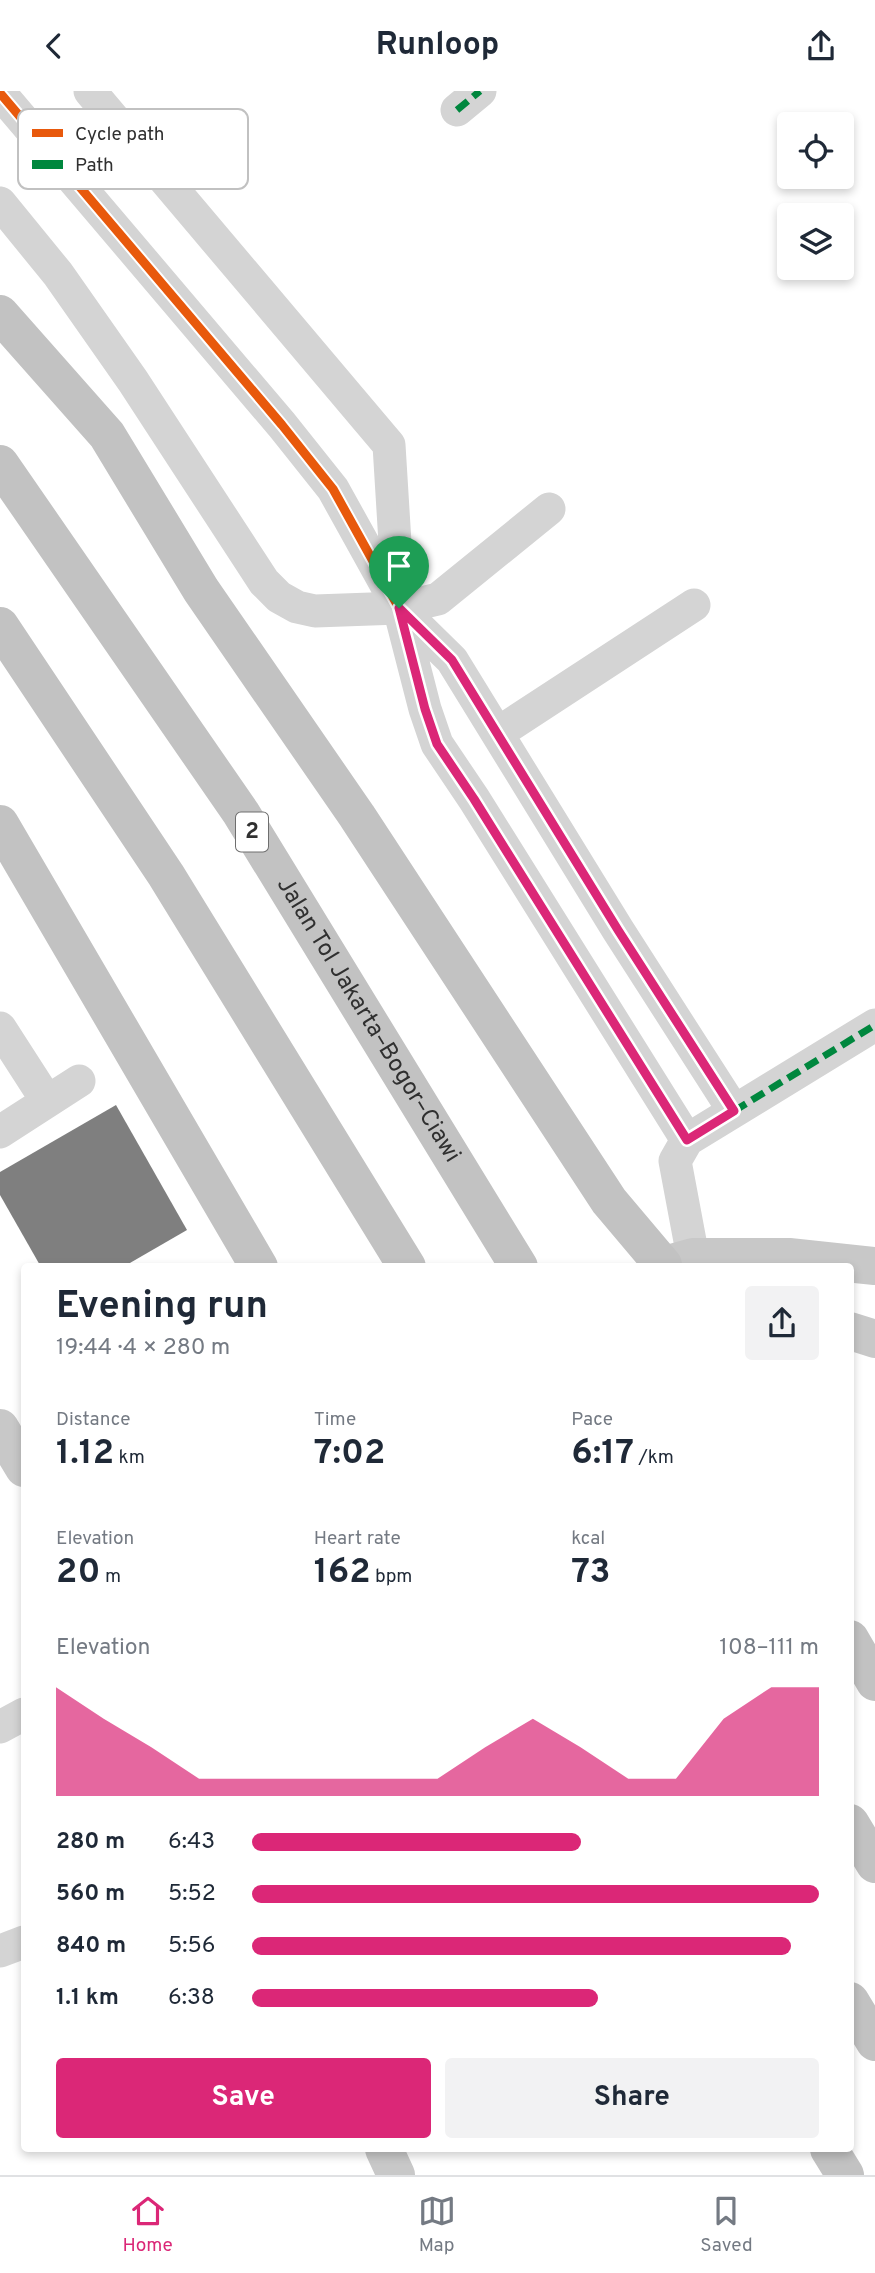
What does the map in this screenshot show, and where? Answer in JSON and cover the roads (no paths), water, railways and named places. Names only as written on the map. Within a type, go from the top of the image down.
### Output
[{"type":"highway","points":[[0,314],[107,435],[201,590],[356,816],[610,1201],[671,1263]]},
{"type":"highway","name":"Jalan Tol Jakarta–Bogor–Ciawi","points":[[0,464],[241,813],[517,1263]]},
{"type":"highway","points":[[0,626],[166,875],[404,1263]]},
{"type":"highway","points":[[0,824],[257,1263]]},
{"type":"highway","points":[[854,1646],[875,1682]]},
{"type":"highway","points":[[854,1830],[875,1864]]},
{"type":"highway","points":[[854,2008],[875,2042]]},
{"type":"highway","points":[[831,2152],[845,2175]]},
{"type":"main road","points":[[671,1263],[789,1257],[853,1263]]},
{"type":"main road","points":[[854,1263],[874,1265]]},
{"type":"main road","points":[[854,1332],[875,1339]]},
{"type":"main road","points":[[0,1428],[21,1463]]},
{"type":"main road","points":[[385,2152],[396,2175]]},
{"type":"street","points":[[90,91],[105,109]]},
{"type":"street","points":[[0,93],[18,114]]},
{"type":"street","points":[[82,189],[282,425],[332,489],[399,608],[452,660],[618,930],[734,1111]]},
{"type":"street","points":[[173,189],[389,445],[399,608],[425,709],[437,744],[687,1140]]},
{"type":"street","points":[[0,203],[58,274],[133,381],[264,582],[279,597],[297,607],[315,611],[399,608],[438,599],[549,509]]},
{"type":"street","points":[[498,733],[694,605]]},
{"type":"street","points":[[671,1263],[675,1161],[687,1140],[875,1025]]},
{"type":"street","points":[[0,1028],[47,1101]]},
{"type":"street","points":[[0,1132],[79,1081]]},
{"type":"street","points":[[0,1727],[21,1716]]},
{"type":"street","points":[[0,1951],[21,1944]]}]
